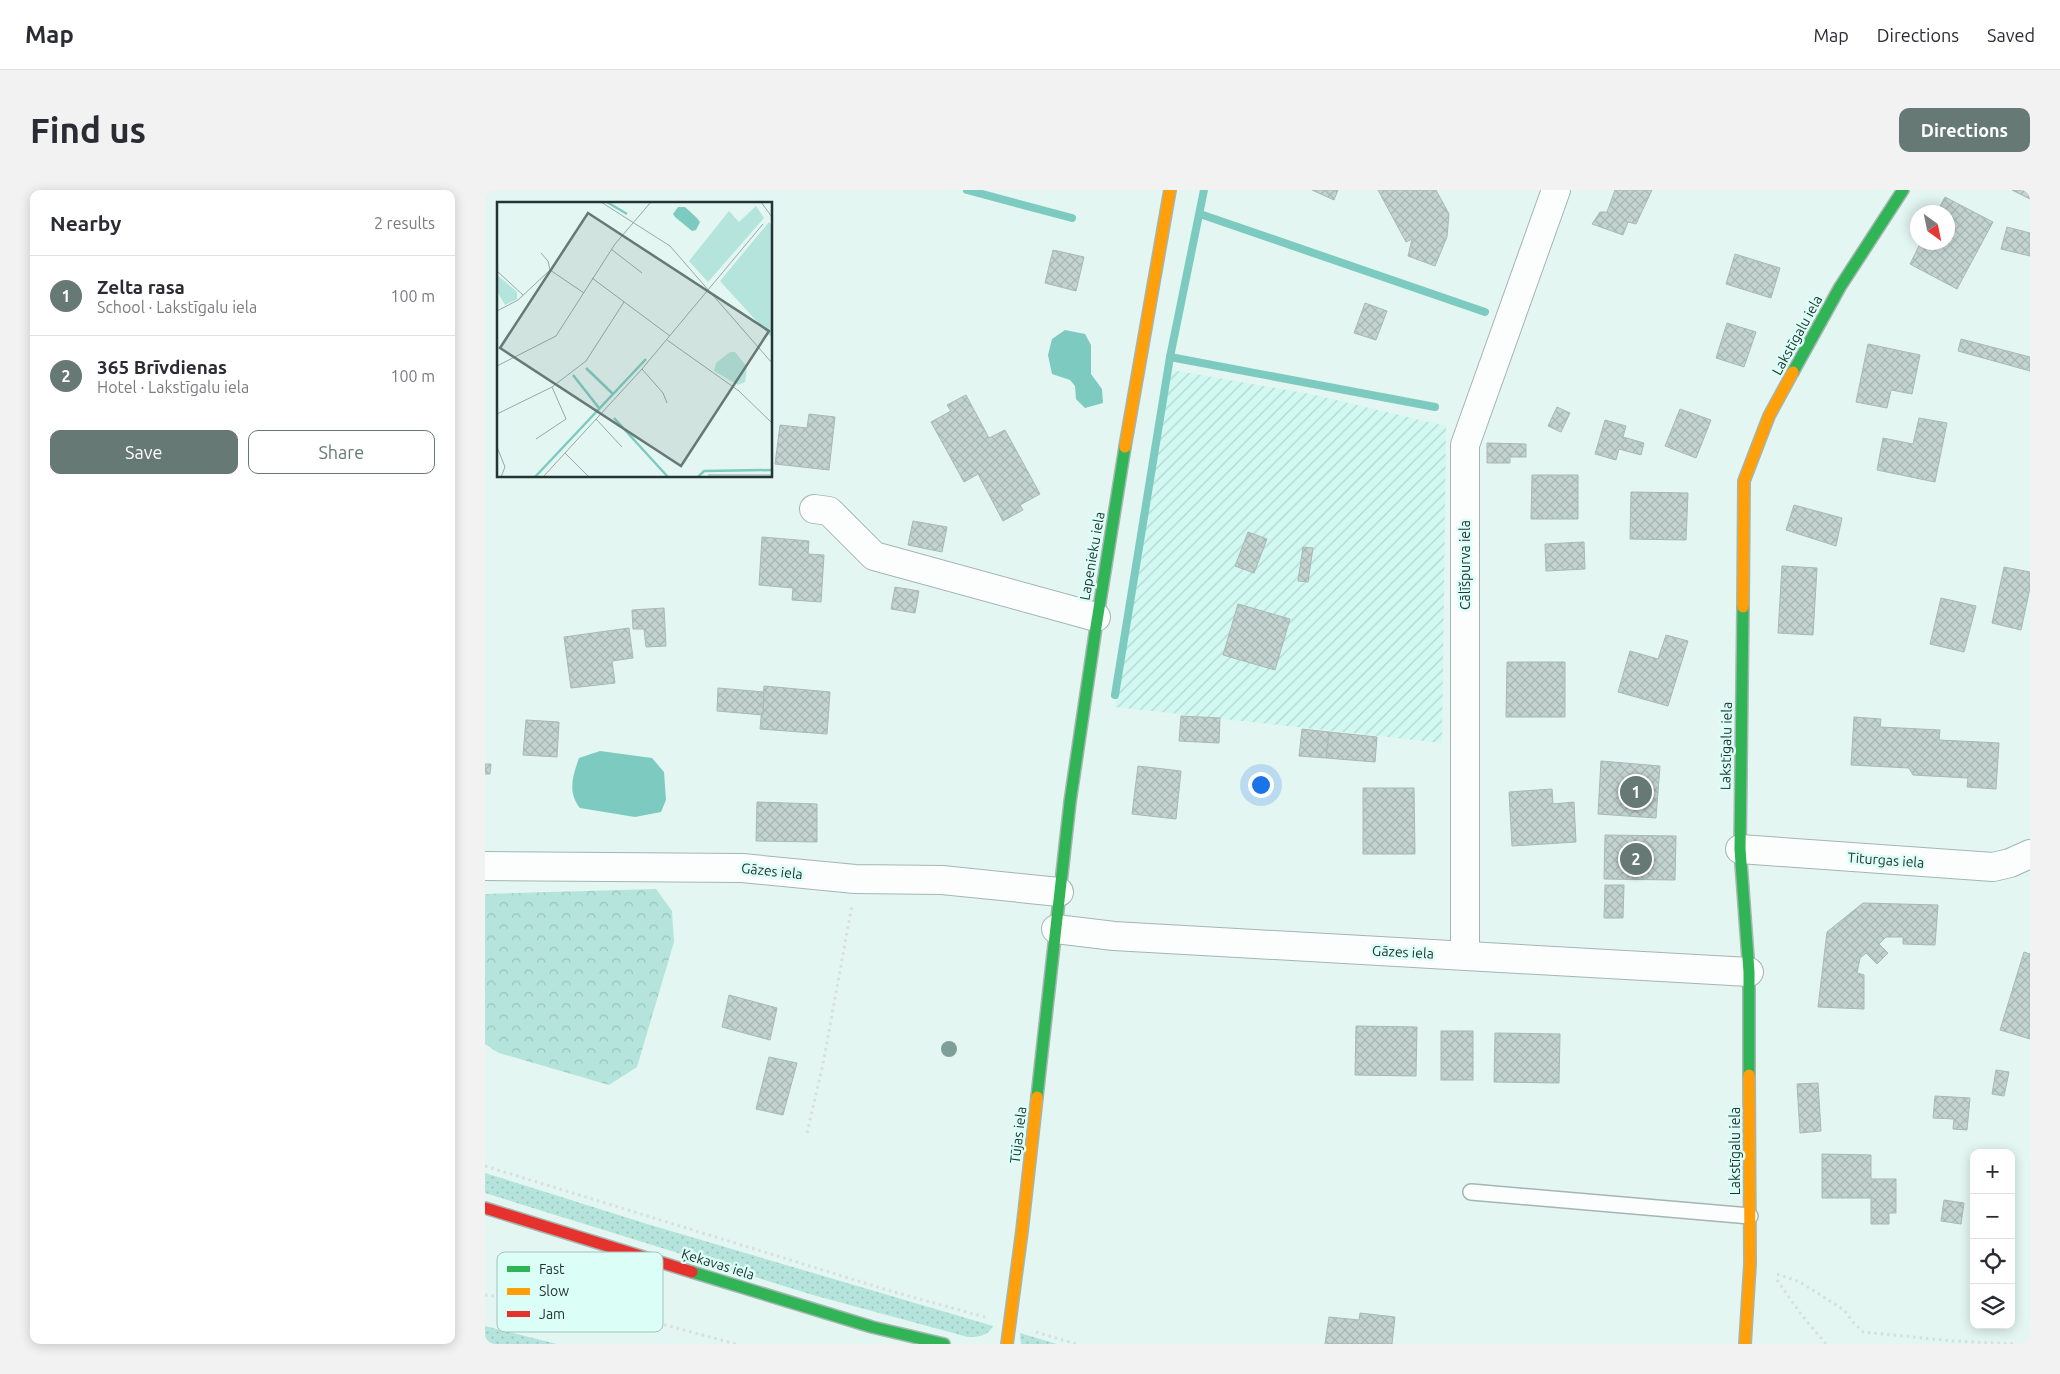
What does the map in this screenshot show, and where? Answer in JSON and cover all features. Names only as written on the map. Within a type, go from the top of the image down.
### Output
[{"type":"street","name":"Lapenieku iela","points":[[1056,929],[1059,892],[1096,617],[1170,190]]},
{"type":"street","name":"Cālīšpurva iela","points":[[1465,955],[1465,445],[1555,190]]},
{"type":"street","name":"Lakstīgalu iela","points":[[1745,1344],[1750,1264],[1750,1216],[1749,972],[1740,849],[1744,481],[1769,416],[1840,287],[1903,190]]},
{"type":"street","points":[[814,509],[829,511],[874,556],[1096,617]]},
{"type":"street","name":"Titurgas iela","points":[[1740,849],[1993,867],[2010,863],[2030,854]]},
{"type":"street","name":"Gāzes iela","points":[[485,866],[742,868],[855,880],[942,880],[1059,892]]},
{"type":"street","name":"Gāzes iela","points":[[1056,929],[1114,936],[1749,972]]},
{"type":"street","name":"Tūjas iela","points":[[1007,1344],[1056,929]]},
{"type":"street","name":"Ķekavas iela","points":[[485,1208],[628,1252]]},
{"type":"street","name":"Ķekavas iela","points":[[663,1263],[872,1327],[944,1344]]},
{"type":"lane","points":[[1471,1192],[1750,1216]]},
{"type":"path","points":[[807,1133],[845,951],[855,880]]},
{"type":"path","points":[[485,1166],[894,1292],[1076,1344]]},
{"type":"path","points":[[1826,1344],[1800,1313],[1771,1272],[1800,1282],[1845,1310],[1863,1332],[1953,1341],[2017,1344]]},
{"type":"path","points":[[663,1324],[736,1344]]},
{"type":"shaded area","points":[[1172,370],[1310,394],[1446,426],[1442,743],[1115,707]]},
{"type":"green space","points":[[656,889],[672,911],[674,942],[637,1067],[609,1085],[499,1053],[485,1044],[485,894]]},
{"type":"green space","points":[[485,1173],[647,1224],[993,1326],[986,1334],[968,1337],[813,1295],[485,1193]]},
{"type":"green space","points":[[485,1326],[497,1329],[497,1332],[509,1332],[557,1344],[485,1344]]},
{"type":"green space","points":[[1020,1333],[1057,1344],[1021,1344]]},
{"type":"water","points":[[1065,330],[1085,334],[1091,345],[1091,374],[1102,389],[1103,403],[1085,408],[1076,399],[1075,386],[1070,380],[1052,374],[1048,355],[1052,339]]},
{"type":"water","points":[[600,751],[652,758],[664,772],[666,800],[661,812],[635,817],[580,808],[572,790],[573,777],[579,758]]},
{"type":"building","points":[[1312,190],[1338,190],[1334,200]]},
{"type":"building","points":[[1378,190],[1436,190],[1449,214],[1447,237],[1435,266],[1408,256],[1412,239],[1406,242]]},
{"type":"building","points":[[1615,190],[1652,190],[1636,224],[1628,222],[1623,235],[1592,224],[1600,212],[1607,212]]},
{"type":"building","points":[[2012,190],[2030,190],[2030,199]]},
{"type":"building","points":[[1945,197],[1993,222],[1957,289],[1910,264],[1917,250],[1955,250],[1955,205],[1941,205]]},
{"type":"building","points":[[2007,227],[2030,233],[2030,256],[2001,249]]},
{"type":"building","points":[[1053,250],[1084,257],[1076,291],[1045,283]]},
{"type":"building","points":[[1735,254],[1780,268],[1771,298],[1726,284]]},
{"type":"building","points":[[1365,303],[1387,311],[1376,340],[1354,333]]},
{"type":"building","points":[[1727,323],[1756,332],[1744,367],[1716,358]]},
{"type":"building","points":[[1961,339],[2030,357],[2030,371],[1958,351]]},
{"type":"building","points":[[1868,344],[1920,355],[1912,394],[1891,390],[1887,408],[1856,402]]},
{"type":"building","points":[[966,395],[989,438],[1005,430],[1040,494],[1020,505],[1023,510],[1003,521],[978,474],[964,482],[931,422],[951,411],[947,405]]},
{"type":"building","points":[[1557,407],[1570,413],[1561,432],[1548,426]]},
{"type":"building","points":[[1680,409],[1711,420],[1696,458],[1665,446]]},
{"type":"building","points":[[809,414],[835,417],[829,470],[775,464],[780,425],[807,428]]},
{"type":"building","points":[[1919,418],[1947,423],[1935,482],[1877,470],[1883,438],[1913,444]]},
{"type":"building","points":[[1605,420],[1626,426],[1623,437],[1644,443],[1641,455],[1619,449],[1616,460],[1595,454]]},
{"type":"building","points":[[1487,443],[1526,444],[1526,457],[1510,457],[1510,463],[1487,463]]},
{"type":"building","points":[[1532,475],[1578,475],[1578,519],[1531,519]]},
{"type":"building","points":[[1631,492],[1688,493],[1686,540],[1630,539]]},
{"type":"building","points":[[1794,505],[1842,518],[1836,546],[1786,530]]},
{"type":"building","points":[[913,521],[947,527],[942,552],[908,545]]},
{"type":"building","points":[[1248,532],[1267,539],[1254,573],[1235,566]]},
{"type":"building","points":[[762,537],[809,541],[808,554],[824,555],[821,602],[792,600],[793,588],[759,585]]},
{"type":"building","points":[[1584,542],[1585,569],[1546,571],[1545,544]]},
{"type":"building","points":[[1303,547],[1313,548],[1308,582],[1298,581]]},
{"type":"building","points":[[1782,566],[1817,568],[1813,635],[1778,633]]},
{"type":"building","points":[[2004,567],[2030,572],[2030,588],[2021,630],[1992,623]]},
{"type":"building","points":[[895,587],[919,591],[915,613],[891,609]]},
{"type":"building","points":[[1941,598],[1976,606],[1964,652],[1930,644]]},
{"type":"building","points":[[1238,604],[1290,619],[1275,670],[1223,655]]},
{"type":"building","points":[[664,608],[666,646],[646,647],[644,629],[633,629],[632,610]]},
{"type":"building","points":[[629,628],[633,658],[612,661],[615,683],[571,688],[564,637]]},
{"type":"building","points":[[1666,635],[1688,641],[1668,706],[1618,692],[1630,651],[1658,659]]},
{"type":"building","points":[[1507,662],[1565,662],[1565,717],[1506,717]]},
{"type":"building","points":[[764,686],[830,692],[827,734],[760,729]]},
{"type":"building","points":[[718,688],[764,692],[763,715],[717,711]]},
{"type":"building","points":[[1181,716],[1220,718],[1219,743],[1179,741]]},
{"type":"building","points":[[1854,717],[1881,719],[1880,727],[1940,730],[1939,740],[1999,743],[1996,789],[1967,787],[1968,778],[1913,775],[1909,768],[1851,765]]},
{"type":"building","points":[[526,720],[559,722],[557,757],[523,755]]},
{"type":"building","points":[[1302,729],[1329,732],[1326,758],[1299,756]]},
{"type":"building","points":[[1329,732],[1377,737],[1375,762],[1326,758]]},
{"type":"building","points":[[1601,761],[1660,766],[1656,818],[1598,814]]},
{"type":"building","points":[[485,764],[491,764],[490,774],[485,774]]},
{"type":"building","points":[[1138,766],[1181,771],[1176,819],[1132,814]]},
{"type":"building","points":[[1363,788],[1414,788],[1415,854],[1363,854]]},
{"type":"building","points":[[1552,789],[1553,804],[1574,802],[1576,842],[1512,846],[1509,792]]},
{"type":"building","points":[[757,802],[817,804],[817,842],[756,841]]},
{"type":"building","points":[[1605,835],[1676,836],[1675,880],[1604,879]]},
{"type":"building","points":[[1605,885],[1624,885],[1623,918],[1604,918]]},
{"type":"building","points":[[1863,903],[1938,905],[1935,945],[1903,944],[1903,937],[1886,937],[1879,944],[1888,953],[1877,964],[1866,953],[1860,958],[1857,973],[1864,975],[1864,1009],[1818,1007],[1827,932]]},
{"type":"building","points":[[2024,952],[2030,954],[2030,1039],[2000,1030]]},
{"type":"building","points":[[729,995],[777,1008],[770,1040],[722,1027]]},
{"type":"building","points":[[1356,1026],[1417,1027],[1416,1076],[1355,1075]]},
{"type":"building","points":[[1441,1031],[1473,1031],[1473,1080],[1441,1080]]},
{"type":"building","points":[[1495,1033],[1560,1034],[1559,1083],[1494,1082]]},
{"type":"building","points":[[769,1057],[797,1063],[783,1115],[756,1109]]},
{"type":"building","points":[[1996,1070],[2009,1072],[2004,1096],[1992,1094]]},
{"type":"building","points":[[1818,1083],[1821,1131],[1800,1133],[1797,1084]]},
{"type":"building","points":[[1935,1096],[1970,1098],[1967,1130],[1953,1129],[1954,1119],[1933,1118]]},
{"type":"building","points":[[1822,1154],[1871,1155],[1871,1179],[1896,1179],[1896,1213],[1889,1213],[1889,1224],[1871,1224],[1871,1198],[1822,1198]]},
{"type":"building","points":[[1944,1200],[1964,1203],[1961,1224],[1941,1221]]},
{"type":"building","points":[[1360,1313],[1395,1317],[1392,1344],[1325,1344],[1329,1317],[1359,1320]]},
{"type":"waterway","points":[[967,190],[1072,218]]},
{"type":"waterway","points":[[1115,695],[1170,357],[1204,190]]},
{"type":"waterway","points":[[1200,214],[1485,312]]},
{"type":"waterway","points":[[1170,357],[1435,407]]},
{"type":"traffic: fast","points":[[1793,372],[1840,287],[1903,190]]},
{"type":"traffic: fast","points":[[1037,1097],[1070,802],[1125,447]]},
{"type":"traffic: fast","points":[[1743,607],[1740,849],[1749,972],[1749,1075]]},
{"type":"traffic: fast","points":[[692,1272],[872,1327],[944,1344]]},
{"type":"traffic: slow","points":[[1125,447],[1170,190]]},
{"type":"traffic: slow","points":[[1743,607],[1744,481],[1769,416],[1793,372]]},
{"type":"traffic: slow","points":[[1745,1344],[1750,1264],[1749,1075]]},
{"type":"traffic: slow","points":[[1007,1344],[1037,1097]]},
{"type":"traffic: jam","points":[[485,1208],[627,1252]]},
{"type":"traffic: jam","points":[[663,1263],[692,1272]]},
{"type":"place","name":"Zelta rasa","points":[[1636,792]]},
{"type":"place","name":"365 Brīvdienas","points":[[1636,859]]}]
